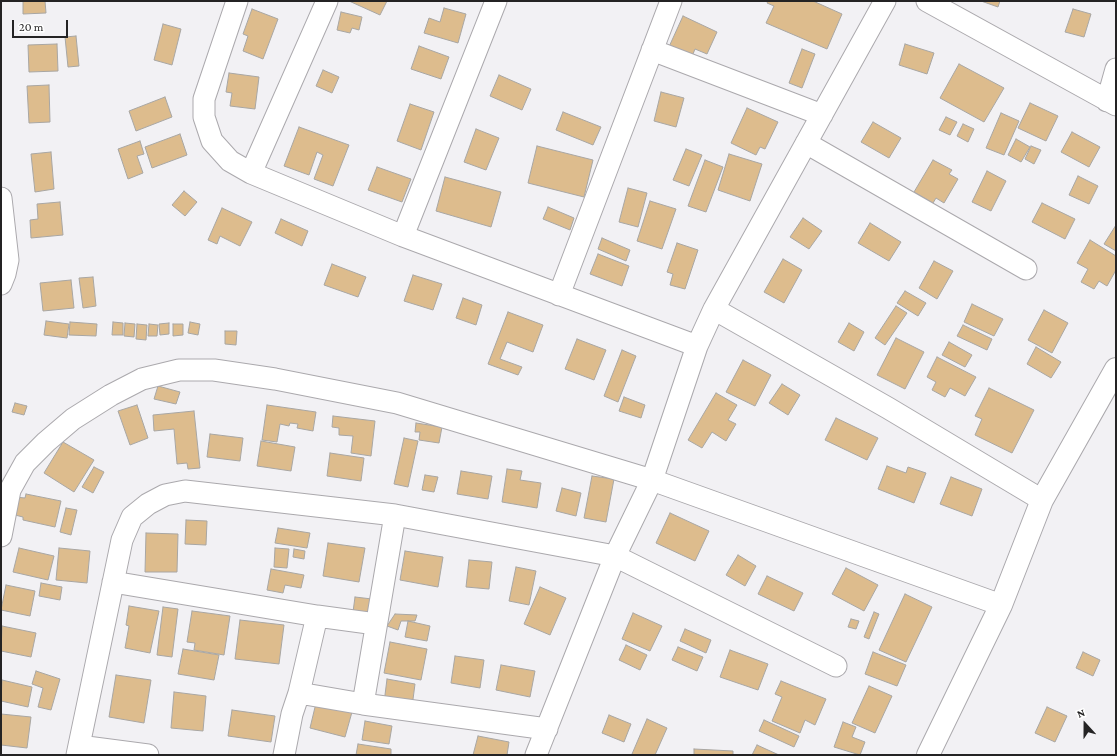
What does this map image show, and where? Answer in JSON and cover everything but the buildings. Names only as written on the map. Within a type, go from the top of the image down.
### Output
[{"type":"street","points":[[237,1],[204,99],[204,117],[212,141],[230,161],[251,173],[403,236],[697,346]]},
{"type":"street","points":[[251,173],[327,1]]},
{"type":"street","points":[[403,236],[496,1]]},
{"type":"street","points":[[559,295],[671,1]]},
{"type":"street","points":[[538,754],[615,556],[652,480],[697,346],[714,309],[885,1]]},
{"type":"street","points":[[931,2],[1112,103],[1116,69]]},
{"type":"street","points":[[652,50],[822,115]]},
{"type":"street","points":[[806,144],[1026,268]]},
{"type":"street","points":[[1,198],[8,260],[1,284]]},
{"type":"street","points":[[714,309],[888,408],[1042,500]]},
{"type":"street","points":[[928,755],[1001,606],[1042,500],[1116,369]]},
{"type":"street","points":[[1,536],[10,490],[25,463],[46,442],[73,419],[111,395],[142,379],[179,370],[221,371],[274,379],[397,403],[652,480],[1001,606]]},
{"type":"street","points":[[148,755],[78,750],[122,540],[132,517],[148,504],[165,495],[185,491],[395,515],[615,556],[836,666]]},
{"type":"street","points":[[363,704],[395,515]]},
{"type":"street","points":[[113,582],[317,616],[376,624]]},
{"type":"street","points":[[284,755],[292,714],[299,693],[317,616]]},
{"type":"street","points":[[299,693],[363,704],[547,729]]}]
